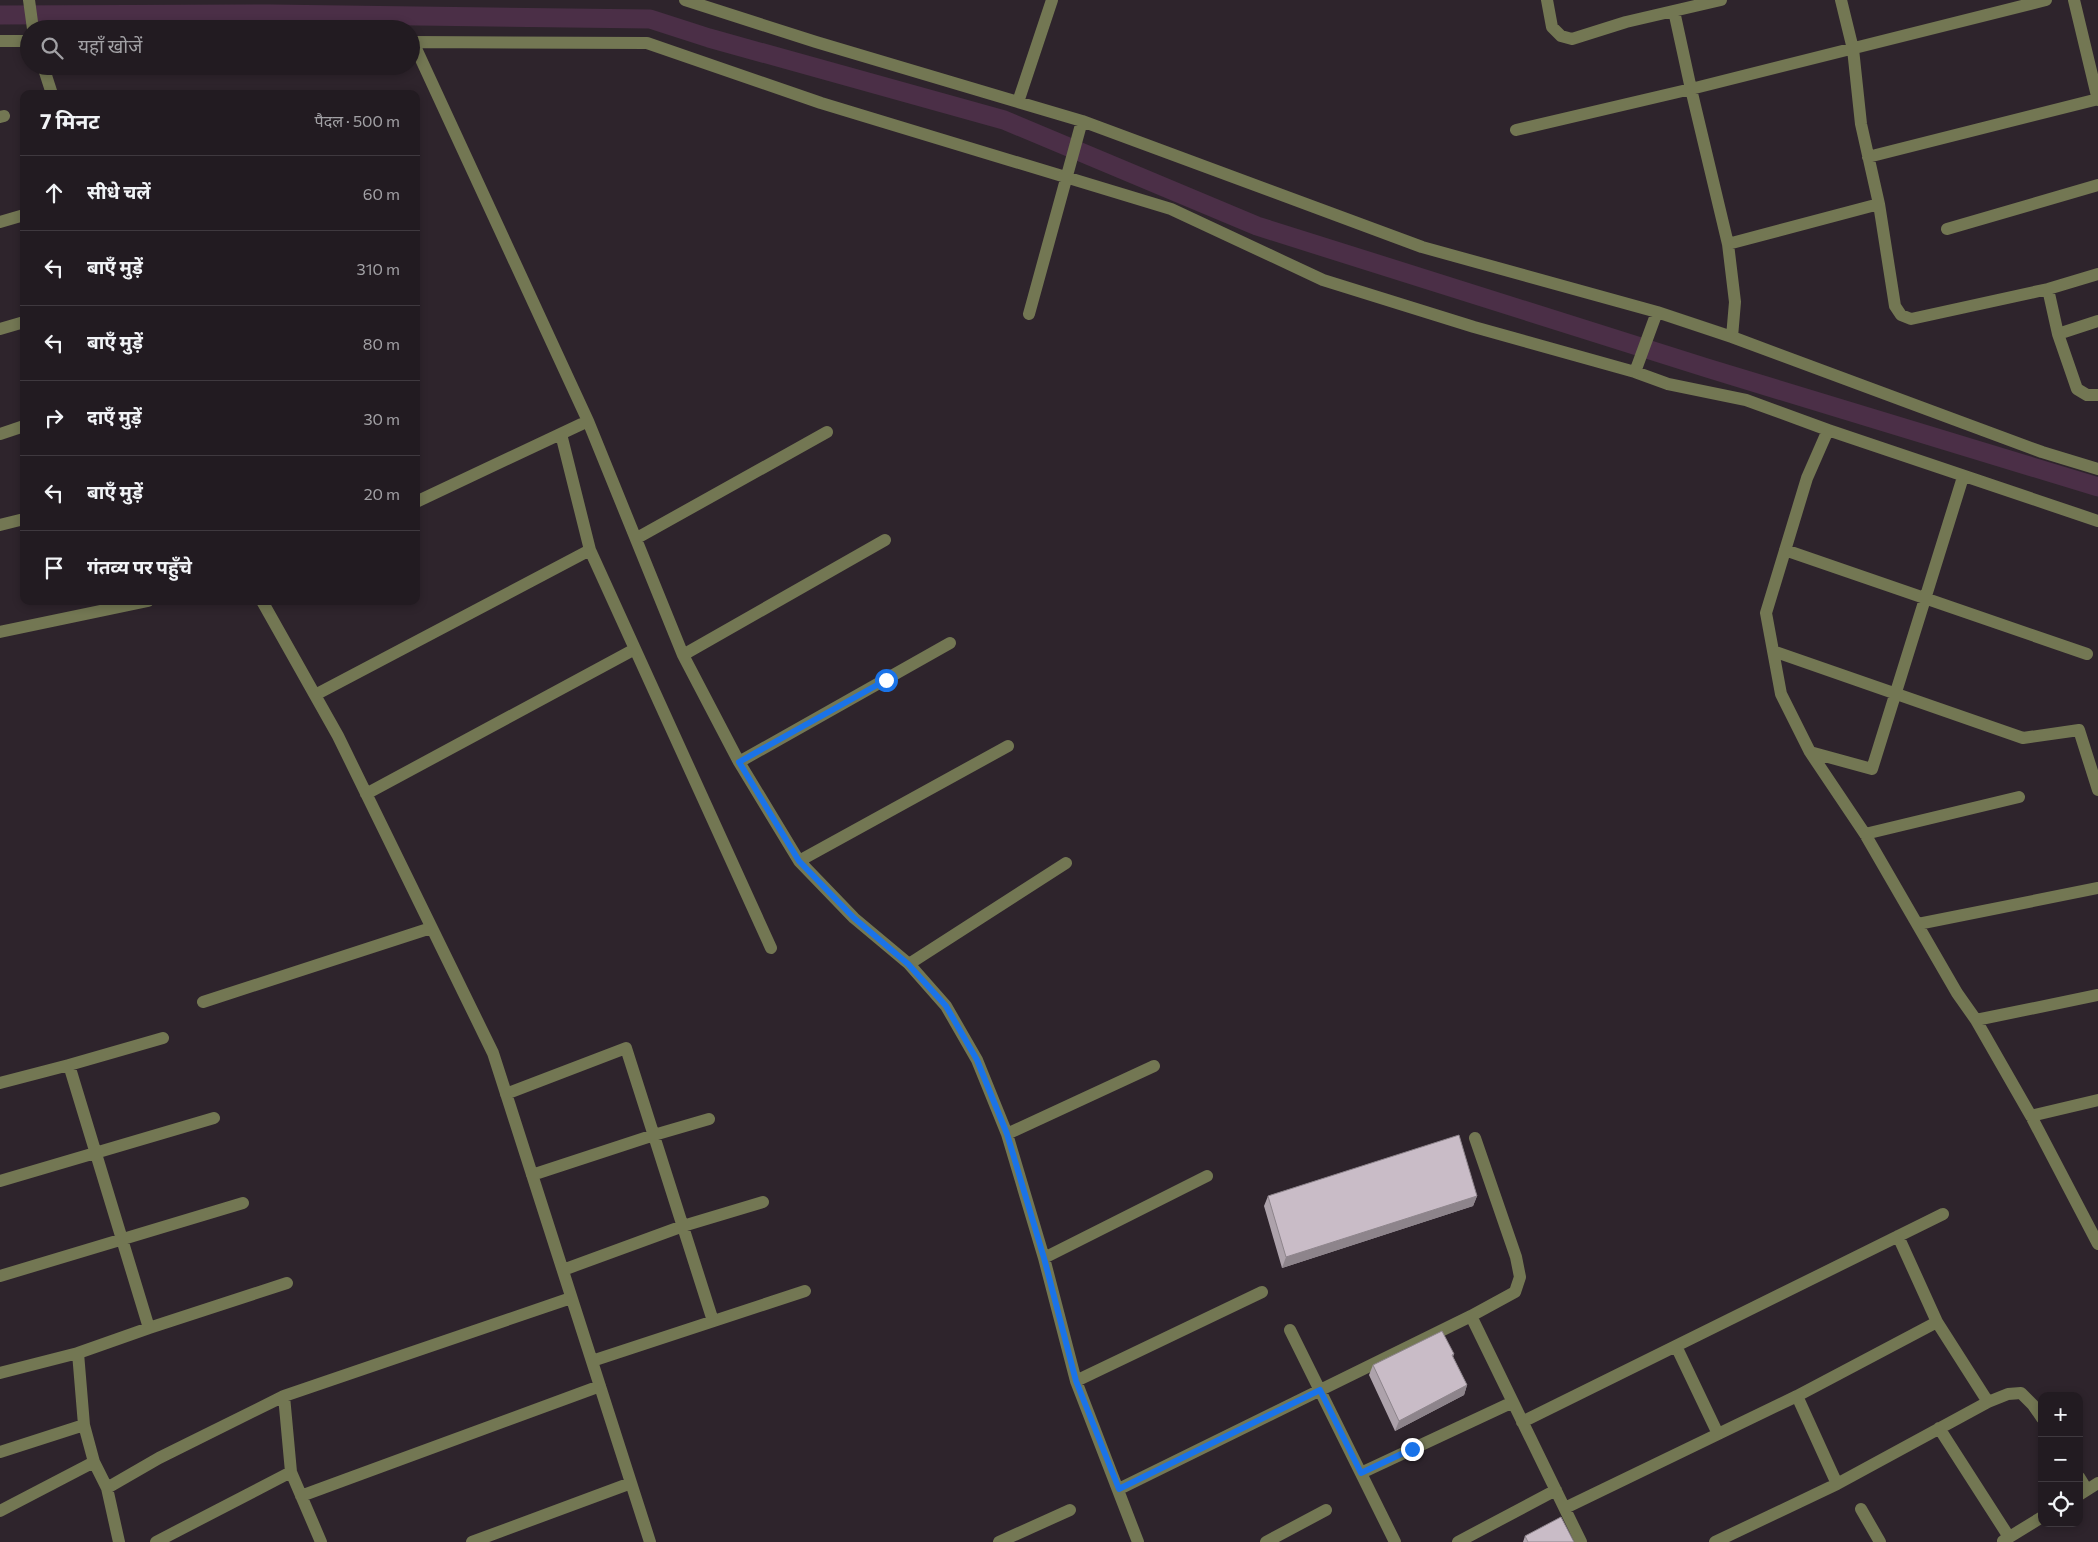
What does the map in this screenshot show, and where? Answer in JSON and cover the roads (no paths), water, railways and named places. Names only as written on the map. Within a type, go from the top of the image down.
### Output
[{"type":"street","points":[[29,0],[32,20]]},
{"type":"street","points":[[686,0],[816,42],[1018,102],[1422,247],[1654,318],[1732,338],[2042,452],[2098,469]]},
{"type":"street","points":[[1018,102],[1052,0]]},
{"type":"street","points":[[1547,0],[1552,27],[1561,36],[1572,38],[1626,22],[1721,0]]},
{"type":"street","points":[[1841,0],[1853,50],[1861,124],[1879,204],[1895,306],[1901,315],[1911,319],[2048,289],[2098,274]]},
{"type":"street","points":[[1516,130],[1853,50],[2046,0]]},
{"type":"street","points":[[1868,157],[2098,100],[2074,0]]},
{"type":"street","points":[[1674,11],[1728,244],[1735,302],[1732,338]]},
{"type":"street","points":[[0,41],[20,41]]},
{"type":"street","points":[[420,42],[646,43],[821,104],[1171,209],[1323,280],[1474,327],[1634,372],[1668,384],[1746,400],[1963,477],[2098,522]]},
{"type":"street","points":[[420,61],[574,427],[637,538],[683,655],[739,762],[799,861],[854,918],[908,964],[946,1006],[977,1060],[1007,1134],[1044,1258],[1076,1381],[1138,1542]]},
{"type":"street","points":[[46,75],[51,90]]},
{"type":"street","points":[[1029,314],[1081,126]]},
{"type":"street","points":[[1947,229],[2098,185]]},
{"type":"street","points":[[1728,244],[1879,204]]},
{"type":"street","points":[[0,222],[20,216]]},
{"type":"street","points":[[2048,289],[2058,334],[2077,389],[2087,395],[2098,395]]},
{"type":"street","points":[[1634,372],[1654,318]]},
{"type":"street","points":[[2058,334],[2098,321]]},
{"type":"street","points":[[0,329],[20,323]]},
{"type":"street","points":[[0,434],[20,427]]},
{"type":"street","points":[[420,500],[574,427]]},
{"type":"street","points":[[574,427],[590,550],[771,948]]},
{"type":"street","points":[[1828,430],[1807,478],[1766,613],[1780,694],[1810,752],[1865,834],[1957,993],[1976,1020],[2093,1226],[2098,1244]]},
{"type":"street","points":[[637,538],[827,432]]},
{"type":"street","points":[[1810,752],[1872,769],[1897,694],[1963,477]]},
{"type":"street","points":[[0,526],[20,520]]},
{"type":"street","points":[[683,655],[884,540]]},
{"type":"street","points":[[315,695],[590,550]]},
{"type":"street","points":[[1785,550],[2087,654]]},
{"type":"street","points":[[0,632],[129,605]]},
{"type":"street","points":[[264,605],[338,736],[493,1053],[650,1542]]},
{"type":"street","points":[[739,762],[950,643]]},
{"type":"street","points":[[366,794],[635,649]]},
{"type":"street","points":[[1773,651],[2023,738],[2079,730],[2098,790]]},
{"type":"street","points":[[799,861],[1008,746]]},
{"type":"street","points":[[1865,834],[2019,797]]},
{"type":"street","points":[[908,964],[1066,862]]},
{"type":"street","points":[[1918,924],[2098,888]]},
{"type":"street","points":[[203,1002],[431,928]]},
{"type":"street","points":[[1976,1020],[2098,995]]},
{"type":"street","points":[[0,1083],[163,1038]]},
{"type":"street","points":[[506,1094],[626,1048],[713,1321]]},
{"type":"street","points":[[69,1065],[150,1328]]},
{"type":"street","points":[[1007,1134],[1154,1066]]},
{"type":"street","points":[[2031,1116],[2098,1100]]},
{"type":"street","points":[[0,1182],[214,1118]]},
{"type":"street","points":[[532,1175],[709,1119]]},
{"type":"street","points":[[1119,1489],[1471,1316],[1515,1292],[1520,1278],[1516,1257],[1475,1138]]},
{"type":"street","points":[[1044,1258],[1207,1176]]},
{"type":"street","points":[[563,1270],[682,1226],[763,1202]]},
{"type":"street","points":[[0,1276],[243,1203]]},
{"type":"street","points":[[1522,1422],[1943,1214]]},
{"type":"street","points":[[1898,1236],[1938,1322],[1988,1402]]},
{"type":"street","points":[[0,1373],[78,1353],[287,1283]]},
{"type":"street","points":[[592,1361],[804,1291]]},
{"type":"street","points":[[1076,1381],[1262,1292]]},
{"type":"street","points":[[107,1488],[159,1458],[284,1396],[572,1298]]},
{"type":"street","points":[[1471,1316],[1581,1542]]},
{"type":"street","points":[[1564,1508],[1797,1396],[1938,1322]]},
{"type":"street","points":[[1290,1330],[1395,1542]]},
{"type":"street","points":[[1676,1346],[1718,1434]]},
{"type":"street","points":[[78,1353],[84,1425],[94,1462],[107,1488],[119,1542]]},
{"type":"street","points":[[301,1496],[600,1386]]},
{"type":"street","points":[[1715,1542],[1837,1484],[1988,1402],[2008,1394],[2021,1393],[2038,1412]]},
{"type":"street","points":[[284,1396],[291,1472],[321,1542]]},
{"type":"street","points":[[1797,1396],[1837,1484]]},
{"type":"street","points":[[1361,1473],[1512,1402]]},
{"type":"street","points":[[0,1452],[84,1425]]},
{"type":"street","points":[[1939,1428],[2005,1540],[2038,1519]]},
{"type":"street","points":[[0,1511],[94,1462]]},
{"type":"street","points":[[156,1542],[291,1472]]},
{"type":"street","points":[[472,1542],[631,1483]]},
{"type":"street","points":[[1458,1542],[1556,1490]]},
{"type":"street","points":[[1861,1509],[1880,1542]]},
{"type":"street","points":[[999,1542],[1070,1510]]},
{"type":"street","points":[[1266,1542],[1326,1510]]},
{"type":"waterway","points":[[0,15],[270,14],[650,19],[709,38],[1004,120],[1257,226],[1707,368],[2098,487]]}]
